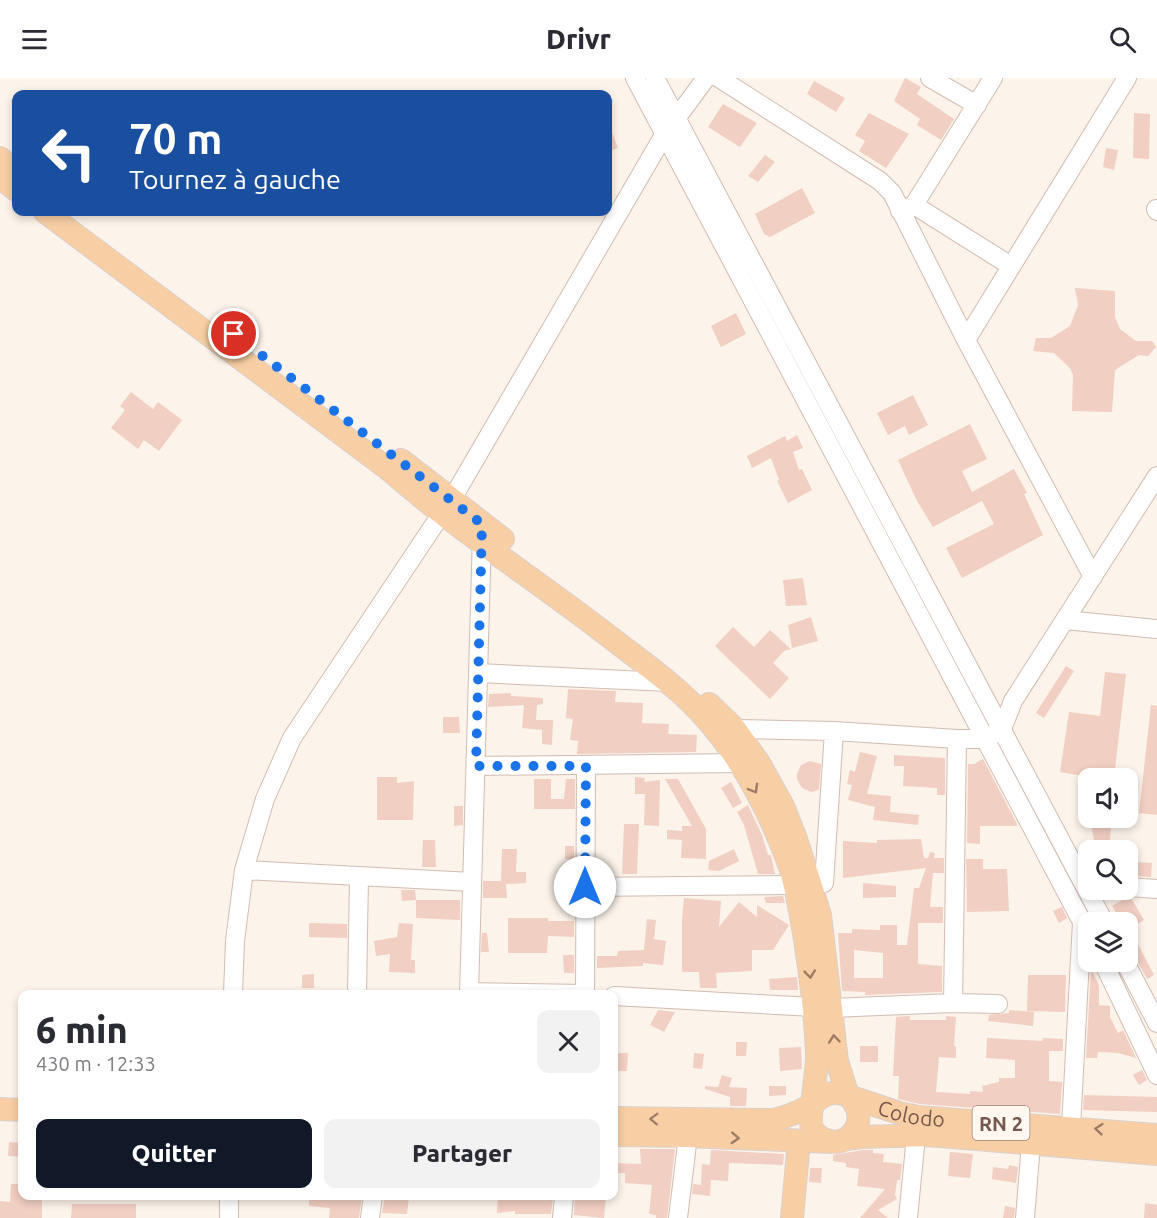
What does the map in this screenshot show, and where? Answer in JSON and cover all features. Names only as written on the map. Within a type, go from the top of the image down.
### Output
[{"type":"main road","points":[[0,158],[12,168]]},
{"type":"main road","points":[[0,177],[12,187]]},
{"type":"main road","points":[[50,216],[388,469],[447,506]]},
{"type":"main road","points":[[76,216],[482,533],[667,682],[701,713],[740,763],[772,820],[803,885]]},
{"type":"main road","points":[[482,533],[637,641],[735,729],[759,762],[783,806],[803,885],[807,950],[837,1061],[848,1096],[856,1106],[859,1118],[855,1130],[840,1141],[821,1138],[812,1129],[810,1116],[822,1008]]},
{"type":"main road","points":[[618,1118],[773,1120],[792,1116],[813,1104],[823,1095],[836,1092],[848,1096]]},
{"type":"main road","name":"Colodo","points":[[848,1096],[918,1117],[1157,1154]]},
{"type":"main road","name":"Colodo","points":[[840,1141],[862,1137],[1032,1135],[1071,1127],[1157,1135]]},
{"type":"main road","name":"RN 2","points":[[618,1135],[840,1141]]},
{"type":"main road","points":[[792,1218],[799,1141]]},
{"type":"street","points":[[635,78],[1078,915]]},
{"type":"street","points":[[655,78],[1078,868]]},
{"type":"street","points":[[233,990],[235,940],[244,870],[266,799],[292,738],[447,506],[664,135],[706,78]]},
{"type":"street","points":[[719,78],[880,181],[907,208],[1011,266]]},
{"type":"street","points":[[930,78],[977,105]]},
{"type":"street","points":[[907,208],[993,78]]},
{"type":"street","points":[[966,340],[1127,78]]},
{"type":"street","points":[[907,208],[966,340],[1093,577]]},
{"type":"street","points":[[735,729],[834,731],[985,739],[1002,729],[1013,701],[1157,476]]},
{"type":"street","points":[[469,990],[482,533]]},
{"type":"street","points":[[1065,620],[1157,629]]},
{"type":"street","points":[[478,673],[667,682]]},
{"type":"street","points":[[952,1003],[959,739],[972,716],[990,706],[1013,701]]},
{"type":"street","points":[[585,887],[824,883],[834,731]]},
{"type":"street","points":[[476,766],[740,763]]},
{"type":"street","points":[[585,990],[586,766]]},
{"type":"street","points":[[244,870],[472,882]]},
{"type":"street","points":[[357,990],[359,876]]},
{"type":"street","points":[[1138,888],[1157,889]]},
{"type":"street","points":[[1071,1127],[1082,972]]},
{"type":"street","points":[[1108,972],[1157,1075]]},
{"type":"street","points":[[1131,972],[1152,1005],[1157,1023]]},
{"type":"street","points":[[618,996],[822,1008],[952,1003],[998,1004]]},
{"type":"street","points":[[1025,1218],[1032,1135]]},
{"type":"street","points":[[678,1218],[688,1136]]},
{"type":"street","points":[[908,1218],[916,1136]]},
{"type":"street","points":[[229,1200],[229,1218]]},
{"type":"street","points":[[370,1218],[372,1200]]},
{"type":"street","points":[[562,1218],[564,1200]]},
{"type":"building","points":[[905,78],[921,87],[917,94],[954,119],[941,140],[917,125],[920,119],[894,101]]},
{"type":"building","points":[[814,81],[845,98],[836,112],[807,94]]},
{"type":"building","points":[[723,104],[757,123],[740,147],[708,127]]},
{"type":"building","points":[[869,113],[909,134],[886,168],[859,151],[865,141],[855,135]]},
{"type":"building","points":[[1134,113],[1150,114],[1149,159],[1133,158]]},
{"type":"building","points":[[612,132],[618,148],[612,150]]},
{"type":"building","points":[[1106,148],[1118,150],[1114,170],[1103,167]]},
{"type":"building","points":[[765,155],[775,162],[758,182],[748,176]]},
{"type":"building","points":[[802,188],[815,213],[770,237],[764,234],[755,214]]},
{"type":"building","points":[[1075,288],[1115,291],[1115,317],[1120,329],[1136,341],[1152,341],[1156,347],[1148,356],[1139,355],[1115,370],[1112,412],[1072,411],[1073,375],[1070,368],[1054,353],[1033,351],[1036,338],[1051,338],[1070,326],[1078,305]]},
{"type":"building","points":[[736,313],[746,334],[721,347],[711,326]]},
{"type":"building","points":[[131,392],[153,409],[158,402],[182,420],[159,451],[144,440],[138,449],[111,428],[125,410],[120,406]]},
{"type":"building","points":[[913,395],[928,425],[909,435],[905,426],[888,435],[877,413]]},
{"type":"building","points":[[970,424],[987,459],[962,471],[972,492],[1014,469],[1027,493],[1024,494],[1043,535],[962,578],[946,548],[994,524],[982,501],[933,527],[917,501],[898,460]]},
{"type":"building","points":[[797,435],[803,448],[793,452],[799,470],[802,469],[812,490],[788,503],[777,481],[779,480],[771,458],[752,468],[747,456],[785,436],[787,441]]},
{"type":"building","points":[[803,578],[807,605],[786,606],[783,580]]},
{"type":"building","points":[[811,617],[818,641],[792,648],[788,625]]},
{"type":"building","points":[[733,627],[754,647],[770,630],[791,649],[784,651],[773,663],[789,678],[770,699],[715,646]]},
{"type":"building","points":[[1066,666],[1074,671],[1044,718],[1036,713]]},
{"type":"building","points":[[1105,672],[1126,674],[1115,768],[1078,768],[1078,775],[1060,772],[1069,712],[1100,716]]},
{"type":"building","points":[[568,689],[616,691],[615,702],[643,703],[642,723],[669,724],[668,734],[697,735],[696,752],[577,754],[578,741],[570,740],[573,719],[566,718]]},
{"type":"building","points":[[511,693],[511,696],[543,698],[543,704],[537,705],[536,720],[553,720],[552,745],[542,744],[542,730],[522,728],[524,705],[488,707],[489,694]]},
{"type":"building","points":[[1151,705],[1157,706],[1157,815],[1139,813]]},
{"type":"building","points":[[443,717],[459,717],[460,733],[443,733]]},
{"type":"building","points":[[860,752],[877,756],[867,794],[891,796],[890,812],[919,815],[918,825],[873,820],[875,807],[848,800],[852,785],[847,784],[850,770],[855,772]]},
{"type":"building","points":[[894,755],[945,758],[945,795],[937,795],[937,788],[903,786],[904,766],[894,766]]},
{"type":"building","points":[[983,759],[1018,826],[980,826],[980,844],[967,843],[968,764],[974,764]]},
{"type":"building","points":[[810,761],[821,764],[819,790],[811,792],[802,788],[797,779],[801,765]]},
{"type":"building","points":[[377,777],[397,777],[397,783],[414,781],[413,820],[377,820]]},
{"type":"building","points":[[635,777],[645,778],[644,782],[660,780],[659,826],[644,825],[645,794],[635,794]]},
{"type":"building","points":[[534,779],[551,779],[551,799],[564,799],[566,779],[575,779],[575,809],[534,809]]},
{"type":"building","points":[[665,779],[678,779],[706,829],[706,859],[681,858],[682,840],[667,839],[667,830],[682,831],[682,826],[692,826]]},
{"type":"building","points":[[731,782],[742,803],[733,808],[721,788]]},
{"type":"building","points":[[748,805],[762,835],[768,855],[771,855],[775,874],[758,874],[744,825],[737,812]]},
{"type":"building","points":[[454,806],[463,806],[463,825],[454,826]]},
{"type":"building","points":[[624,824],[639,824],[637,874],[622,874]]},
{"type":"building","points":[[1092,828],[1111,828],[1110,840],[1094,840]]},
{"type":"building","points":[[921,839],[924,858],[928,858],[930,852],[935,853],[934,858],[944,858],[944,873],[933,873],[930,907],[943,907],[943,923],[918,923],[918,964],[942,966],[942,992],[865,995],[865,992],[842,991],[838,933],[852,933],[852,929],[880,930],[880,925],[897,925],[897,945],[907,945],[914,888],[919,888],[926,868],[843,878],[843,841],[877,843],[877,840]],"holes":[[[854,950],[883,953],[883,978],[854,978]]]},
{"type":"building","points":[[423,840],[435,840],[436,867],[422,867]]},
{"type":"building","points":[[565,846],[574,846],[574,859],[565,859]]},
{"type":"building","points":[[502,849],[517,849],[516,872],[526,872],[526,883],[506,884],[507,898],[483,898],[483,881],[501,881]]},
{"type":"building","points":[[734,849],[739,861],[719,871],[708,870],[709,861]]},
{"type":"building","points":[[966,859],[983,859],[983,869],[1007,869],[1009,911],[967,912]]},
{"type":"building","points":[[1138,862],[1152,863],[1151,877],[1138,876]]},
{"type":"building","points":[[863,883],[896,886],[896,897],[863,898]]},
{"type":"building","points":[[401,890],[415,890],[416,900],[402,901]]},
{"type":"building","points":[[783,896],[785,903],[766,903],[764,897]]},
{"type":"building","points":[[684,898],[721,901],[719,927],[739,902],[757,917],[757,905],[789,925],[773,950],[752,950],[752,971],[716,973],[717,988],[700,988],[699,972],[682,972]]},
{"type":"building","points":[[416,900],[460,900],[460,920],[416,918]]},
{"type":"building","points":[[1122,900],[1132,900],[1144,920],[1138,924],[1138,912],[1116,912],[1112,906]]},
{"type":"building","points":[[1062,907],[1067,918],[1059,923],[1053,911]]},
{"type":"building","points":[[508,918],[548,918],[548,921],[574,921],[574,937],[548,936],[547,953],[508,953]]},
{"type":"building","points":[[647,919],[656,920],[654,939],[666,941],[663,965],[643,963],[643,966],[597,968],[597,956],[617,956],[618,951],[644,950]]},
{"type":"building","points":[[309,923],[347,924],[347,938],[309,937]]},
{"type":"building","points":[[399,923],[413,924],[411,960],[415,960],[415,973],[389,972],[390,954],[376,956],[374,941],[397,937]]},
{"type":"building","points":[[482,933],[487,933],[489,952],[481,952]]},
{"type":"building","points":[[1138,944],[1154,975],[1147,979],[1138,962]]},
{"type":"building","points":[[563,955],[574,955],[574,973],[564,973]]},
{"type":"building","points":[[1092,972],[1099,985],[1099,1005],[1110,1006],[1110,1017],[1118,1033],[1123,1030],[1136,1058],[1118,1053],[1098,1052],[1097,1058],[1086,1058]]},
{"type":"building","points":[[314,974],[314,988],[302,988],[302,975]]},
{"type":"building","points":[[1028,975],[1066,975],[1065,1012],[1027,1011]]},
{"type":"building","points":[[797,977],[798,990],[770,990],[769,979]]},
{"type":"building","points":[[658,1010],[675,1012],[664,1032],[650,1025]]},
{"type":"building","points":[[1009,1010],[1034,1012],[1033,1026],[988,1021],[989,1015],[1009,1013]]},
{"type":"building","points":[[910,1016],[910,1020],[946,1020],[946,1016],[956,1017],[954,1046],[956,1046],[956,1058],[939,1057],[936,1092],[970,1094],[970,1091],[983,1092],[982,1086],[999,1082],[999,1078],[1015,1078],[1015,1060],[986,1058],[987,1038],[1042,1041],[1043,1038],[1063,1039],[1063,1051],[1049,1051],[1049,1081],[1062,1082],[1060,1114],[920,1104],[898,1099],[899,1076],[893,1076],[896,1017]]},
{"type":"building","points":[[736,1042],[747,1042],[746,1056],[736,1056]]},
{"type":"building","points":[[860,1046],[878,1046],[878,1062],[860,1062]]},
{"type":"building","points":[[801,1047],[802,1069],[780,1071],[779,1048]]},
{"type":"building","points":[[618,1053],[628,1053],[627,1071],[618,1071]]},
{"type":"building","points":[[694,1053],[704,1054],[702,1069],[693,1068]]},
{"type":"building","points":[[1142,1070],[1147,1080],[1139,1085],[1133,1075]]},
{"type":"building","points":[[722,1075],[732,1078],[729,1087],[747,1088],[746,1106],[730,1106],[730,1097],[705,1089],[705,1086],[718,1087]]},
{"type":"building","points":[[769,1086],[786,1086],[786,1095],[769,1096]]},
{"type":"building","points":[[1084,1095],[1157,1097],[1157,1112],[1083,1110]]},
{"type":"building","points":[[9,1142],[18,1143],[18,1157],[8,1156]]},
{"type":"building","points":[[640,1149],[675,1149],[667,1218],[656,1218],[656,1215],[649,1214],[652,1185],[625,1183],[625,1173],[618,1173],[618,1163],[641,1164]]},
{"type":"building","points":[[711,1150],[784,1154],[783,1165],[729,1163],[728,1181],[711,1180],[710,1196],[692,1194],[693,1184],[701,1185],[702,1164],[710,1165]]},
{"type":"building","points":[[873,1150],[873,1153],[884,1154],[883,1162],[902,1164],[900,1180],[897,1180],[895,1195],[897,1199],[878,1210],[888,1218],[860,1218],[885,1189],[857,1186],[859,1169],[846,1167],[846,1163],[833,1161],[833,1155]]},
{"type":"building","points":[[950,1152],[973,1154],[970,1178],[948,1176]]},
{"type":"building","points":[[1009,1165],[1018,1167],[1016,1183],[992,1179],[993,1167],[1008,1169]]},
{"type":"building","points":[[810,1168],[822,1168],[821,1183],[809,1182]]},
{"type":"building","points":[[11,1184],[18,1184],[18,1200],[42,1200],[42,1218],[0,1218],[0,1201],[10,1202]]},
{"type":"building","points":[[309,1200],[361,1200],[359,1218],[329,1218],[330,1208],[309,1206]]},
{"type":"building","points":[[384,1200],[409,1200],[407,1214],[382,1213]]},
{"type":"building","points":[[498,1200],[553,1200],[551,1214],[515,1214],[515,1211],[497,1213]]},
{"type":"building","points":[[575,1200],[606,1200],[604,1218],[574,1215]]},
{"type":"building","points":[[1145,1203],[1157,1205],[1157,1218],[1144,1218]]},
{"type":"building","points":[[72,1204],[136,1204],[136,1218],[71,1218]]},
{"type":"building","points":[[1005,1206],[1015,1208],[1014,1218],[1003,1218]]},
{"type":"route","points":[[234,334],[482,524],[476,766],[586,766],[585,887]]}]
